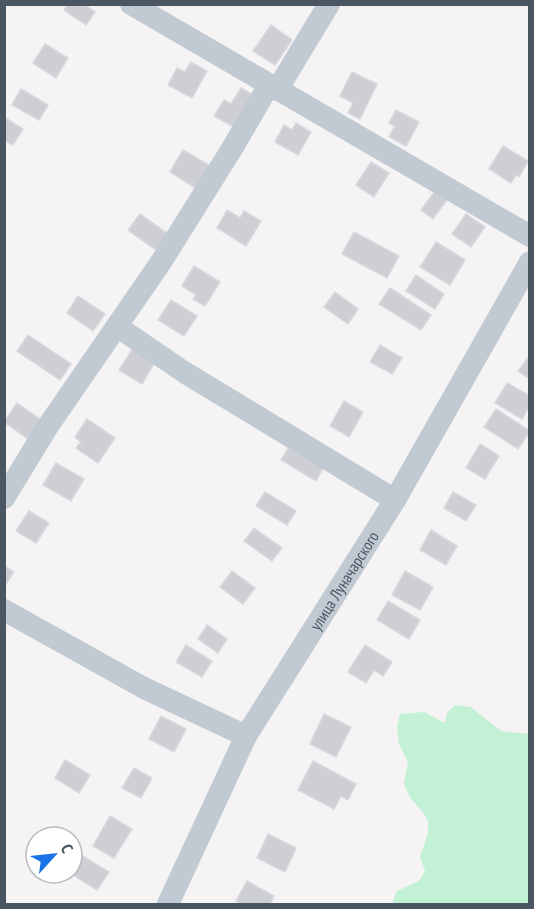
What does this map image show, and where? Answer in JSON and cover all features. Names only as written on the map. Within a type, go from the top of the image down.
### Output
[{"type":"street","points":[[130,4],[530,236]]},
{"type":"street","points":[[4,498],[48,426],[118,327],[233,147],[329,4]]},
{"type":"street","name":"улица Луначарского","points":[[168,904],[246,736],[395,500],[530,262]]},
{"type":"street","points":[[118,327],[184,372],[395,500]]},
{"type":"street","points":[[4,610],[144,688],[246,736]]},
{"type":"green space","points":[[455,705],[471,707],[501,731],[529,734],[529,904],[392,904],[397,891],[419,881],[425,871],[420,857],[428,833],[428,821],[411,799],[404,784],[408,762],[399,744],[397,727],[400,714],[424,712],[445,723],[447,713]]},
{"type":"building","points":[[68,4],[84,4],[95,12],[86,25],[64,10]]},
{"type":"building","points":[[271,25],[292,40],[275,65],[253,51]]},
{"type":"building","points":[[45,44],[68,58],[56,78],[33,63]]},
{"type":"building","points":[[191,62],[207,71],[192,98],[168,85],[177,68],[185,72]]},
{"type":"building","points":[[352,72],[377,84],[360,119],[348,113],[353,103],[340,96]]},
{"type":"building","points":[[241,88],[258,98],[239,130],[214,116],[224,100],[231,104]]},
{"type":"building","points":[[21,89],[48,105],[39,120],[12,105]]},
{"type":"building","points":[[396,110],[419,122],[406,146],[389,137],[395,126],[389,123]]},
{"type":"building","points":[[4,117],[23,129],[13,145],[4,140]]},
{"type":"building","points":[[296,123],[311,132],[298,155],[275,142],[284,125],[292,130]]},
{"type":"building","points":[[503,146],[528,161],[519,177],[516,175],[511,183],[489,169]]},
{"type":"building","points":[[183,150],[214,168],[200,191],[170,172]]},
{"type":"building","points":[[371,162],[389,173],[374,197],[356,185]]},
{"type":"building","points":[[435,191],[447,200],[433,219],[421,210]]},
{"type":"building","points":[[227,210],[240,218],[244,211],[261,221],[246,246],[217,228]]},
{"type":"building","points":[[140,214],[168,234],[156,250],[128,230]]},
{"type":"building","points":[[466,214],[485,227],[471,247],[452,234]]},
{"type":"building","points":[[354,232],[399,256],[387,278],[342,254]]},
{"type":"building","points":[[436,242],[465,260],[450,285],[420,267]]},
{"type":"building","points":[[194,266],[220,282],[205,306],[193,299],[196,295],[182,286]]},
{"type":"building","points":[[416,275],[444,294],[435,309],[406,291]]},
{"type":"building","points":[[390,288],[431,315],[421,330],[379,304]]},
{"type":"building","points":[[335,292],[358,309],[348,324],[324,307]]},
{"type":"building","points":[[78,296],[105,314],[93,331],[67,313]]},
{"type":"building","points":[[171,300],[197,316],[184,336],[158,320]]},
{"type":"building","points":[[28,335],[71,364],[60,380],[17,351]]},
{"type":"building","points":[[380,345],[402,358],[392,374],[370,362]]},
{"type":"building","points":[[133,348],[155,362],[142,384],[119,370]]},
{"type":"building","points":[[530,355],[530,379],[518,371]]},
{"type":"building","points":[[507,383],[530,396],[530,405],[522,419],[495,403]]},
{"type":"building","points":[[344,401],[363,412],[349,437],[330,426]]},
{"type":"building","points":[[17,403],[41,420],[28,439],[4,422]]},
{"type":"building","points":[[496,409],[530,431],[518,449],[484,427]]},
{"type":"building","points":[[87,419],[115,438],[98,463],[76,448],[81,442],[75,437]]},
{"type":"building","points":[[480,444],[499,456],[485,479],[466,468]]},
{"type":"building","points":[[290,445],[325,465],[316,481],[281,460]]},
{"type":"building","points":[[56,463],[84,479],[71,501],[43,485]]},
{"type":"building","points":[[265,492],[296,511],[287,525],[256,506]]},
{"type":"building","points":[[453,492],[476,505],[466,521],[444,508]]},
{"type":"building","points":[[29,511],[49,523],[36,543],[16,531]]},
{"type":"building","points":[[254,528],[282,548],[272,561],[244,541]]},
{"type":"building","points":[[431,530],[457,546],[446,565],[420,550]]},
{"type":"building","points":[[4,566],[14,572],[4,587]]},
{"type":"building","points":[[232,571],[255,588],[243,604],[220,587]]},
{"type":"building","points":[[405,571],[433,587],[420,610],[392,595]]},
{"type":"building","points":[[388,601],[420,620],[409,639],[377,620]]},
{"type":"building","points":[[207,625],[227,639],[218,653],[198,639]]},
{"type":"building","points":[[186,645],[212,661],[202,677],[176,662]]},
{"type":"building","points":[[365,645],[392,662],[383,676],[374,670],[366,683],[348,672]]},
{"type":"building","points":[[324,714],[351,727],[336,757],[310,744]]},
{"type":"building","points":[[161,716],[186,729],[174,752],[149,739]]},
{"type":"building","points":[[65,760],[90,775],[79,793],[55,778]]},
{"type":"building","points":[[313,761],[356,784],[348,800],[341,796],[334,809],[298,790]]},
{"type":"building","points":[[134,768],[152,778],[141,798],[122,788]]},
{"type":"building","points":[[110,816],[132,829],[114,858],[93,846]]},
{"type":"building","points":[[268,834],[296,848],[285,872],[257,858]]},
{"type":"building","points":[[84,857],[109,872],[97,890],[84,882]]},
{"type":"building","points":[[247,881],[274,896],[270,904],[242,904],[236,901]]}]
